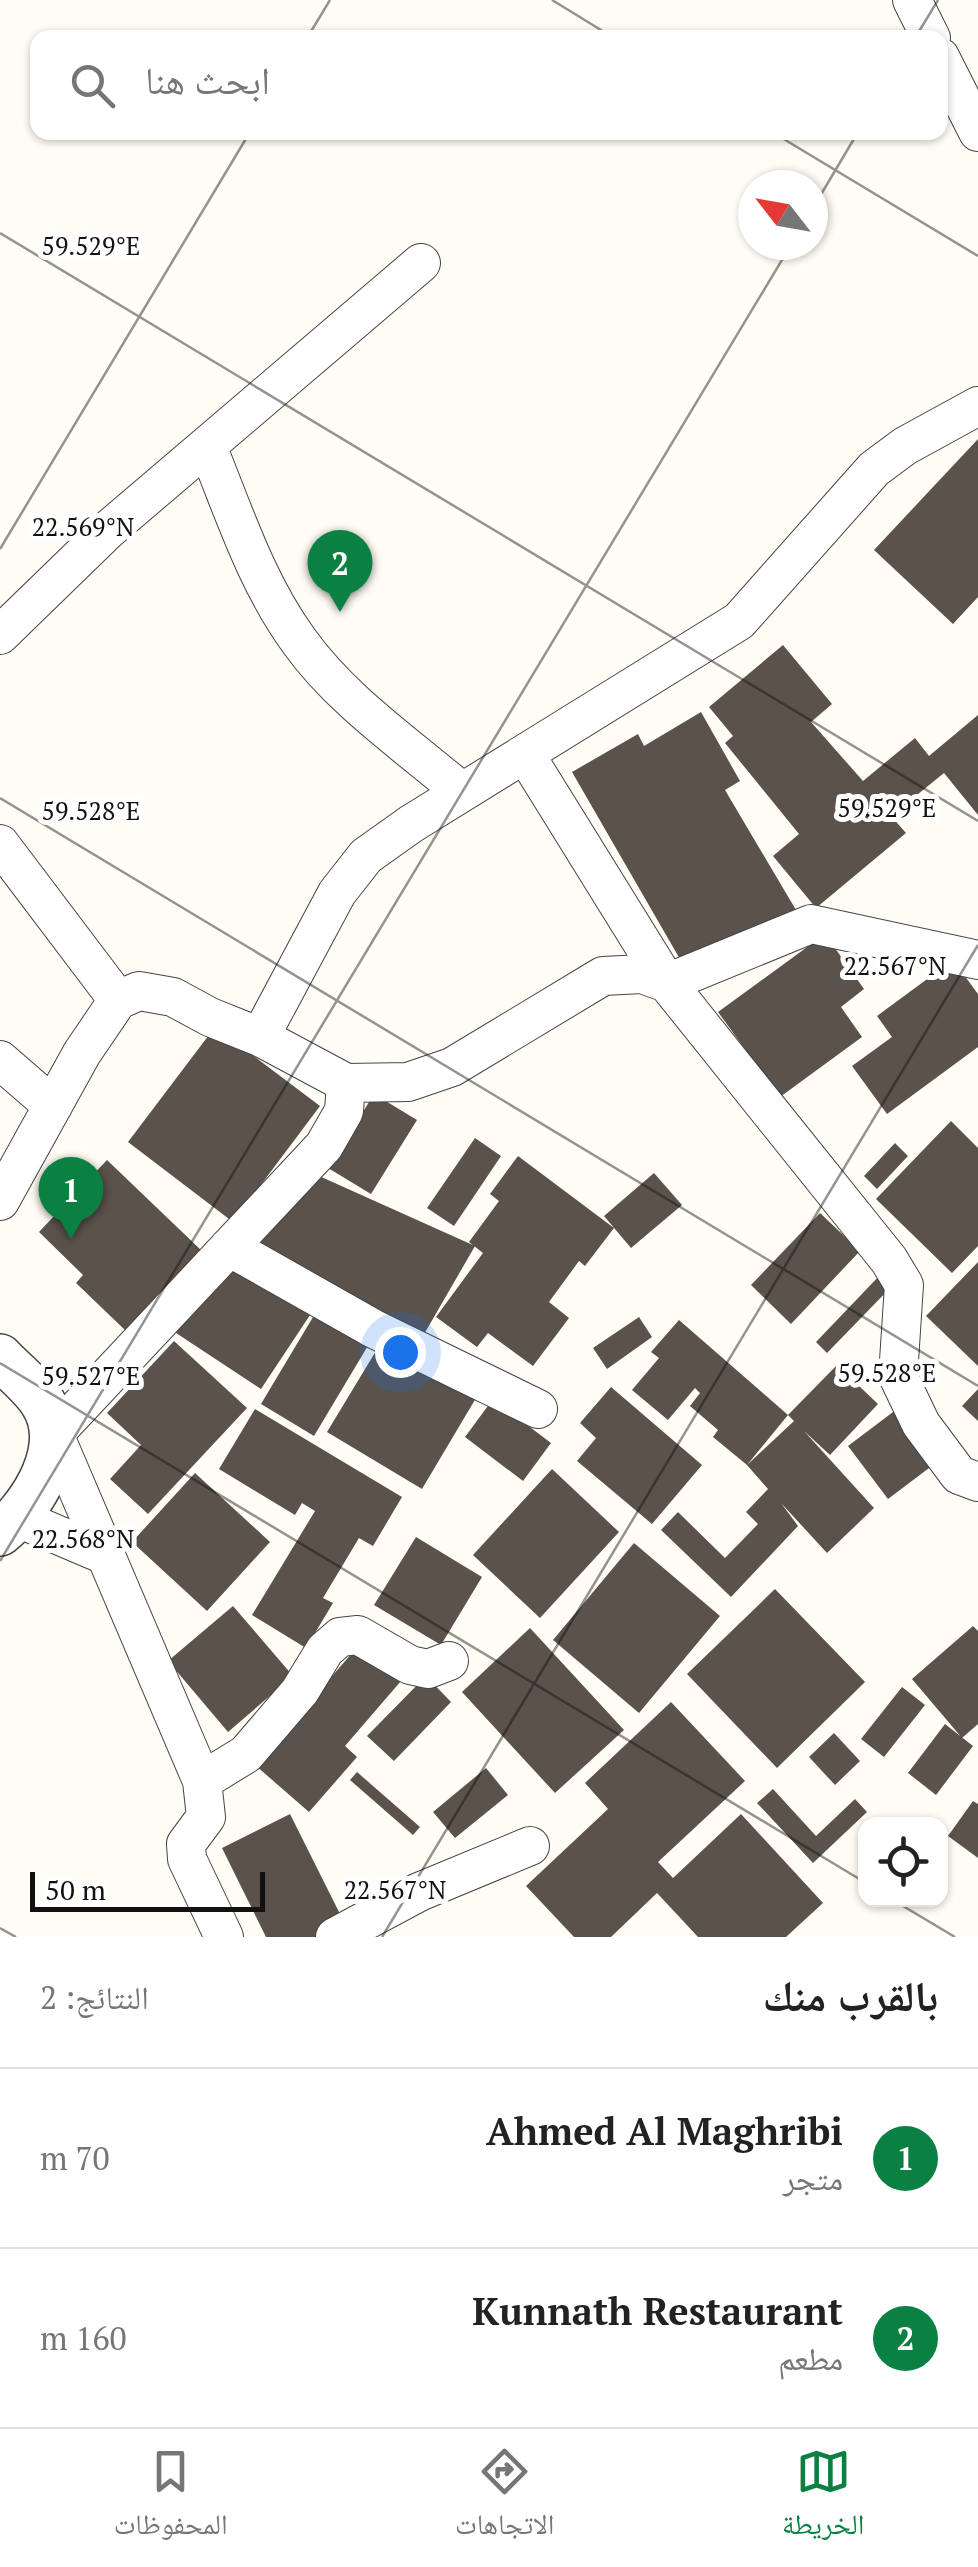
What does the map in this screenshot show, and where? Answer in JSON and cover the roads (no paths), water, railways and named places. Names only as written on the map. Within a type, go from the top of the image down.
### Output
[{"type":"street","points":[[912,0],[927,30]]},
{"type":"street","points":[[948,73],[978,132]]},
{"type":"street","points":[[0,635],[108,530],[421,264]]},
{"type":"street","points":[[260,1037],[337,893],[366,856],[462,792],[739,622],[874,469],[905,446],[978,406]]},
{"type":"street","points":[[207,446],[260,577],[299,641],[338,686],[462,792]]},
{"type":"street","points":[[524,754],[667,983],[889,1260],[904,1285],[898,1376],[921,1424],[959,1475],[978,1482]]},
{"type":"street","points":[[0,844],[118,1000]]},
{"type":"street","points":[[0,1201],[82,1053],[118,1000],[140,992],[172,997],[346,1082],[408,1082],[452,1068],[603,976],[642,974],[667,983],[811,924],[978,960]]},
{"type":"street","points":[[0,1060],[53,1106]]},
{"type":"street","points":[[105,1556],[9,1525],[50,1462],[54,1434],[324,1146],[344,1111],[346,1082]]},
{"type":"street","points":[[229,1248],[374,1329],[538,1408]]},
{"type":"street","points":[[0,1357],[43,1403],[202,1781],[206,1817],[186,1844],[187,1860],[224,1937]]},
{"type":"street","points":[[202,1781],[246,1754],[300,1692],[324,1650],[340,1637],[358,1635],[428,1670],[448,1661]]},
{"type":"street","points":[[335,1937],[419,1892],[530,1846]]},
{"type":"place","name":"Kunnath Restaurant","points":[[340,612]]},
{"type":"place","name":"Ahmed Al Maghribi","points":[[71,1239]]}]
